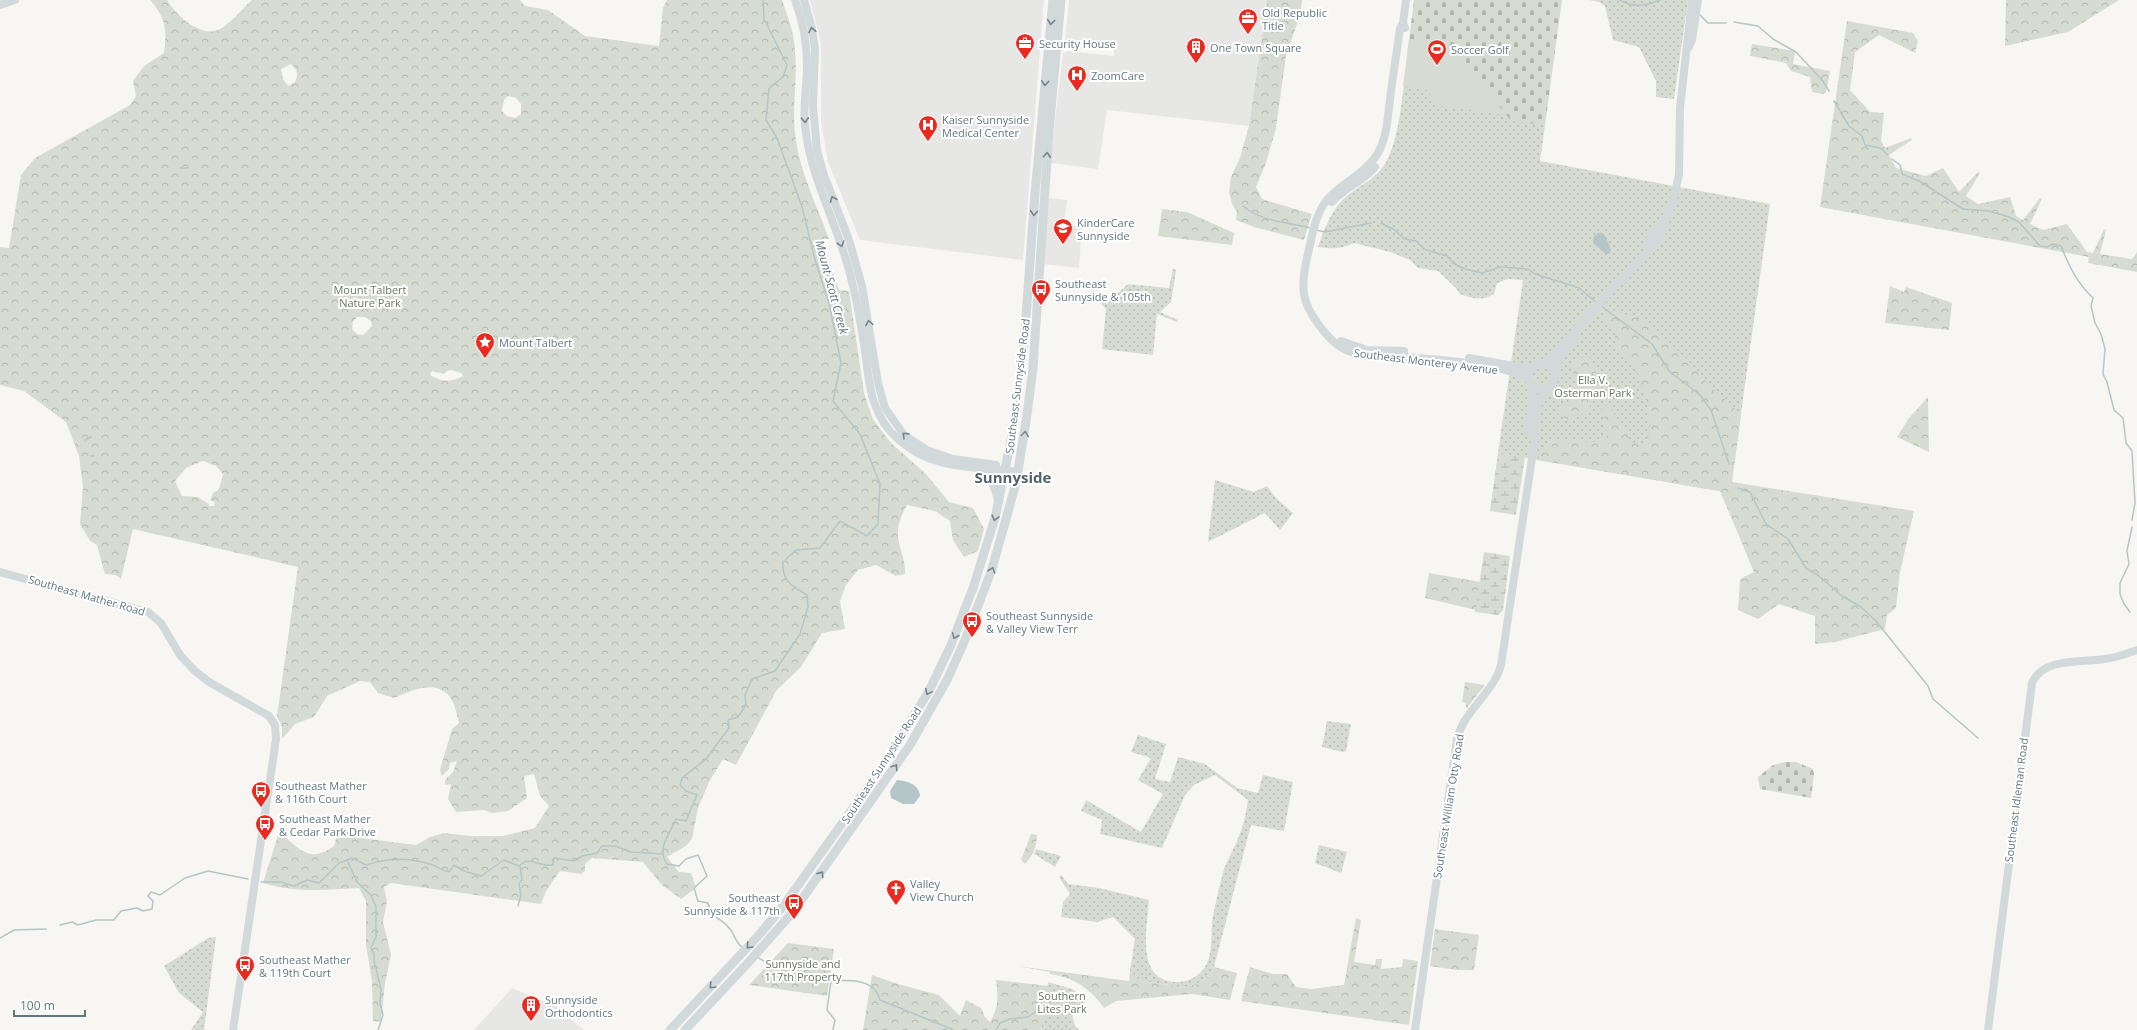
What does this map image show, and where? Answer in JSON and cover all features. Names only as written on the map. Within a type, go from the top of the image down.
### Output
[{"type":"main road","name":"Southeast Sunnyside Road","points":[[670,1030],[739,958],[806,876],[891,754],[920,708],[960,624],[980,570],[999,501],[1007,468],[1014,425],[1024,344],[1037,171],[1053,0]]},
{"type":"main road","name":"Southeast Sunnyside Road","points":[[685,1030],[767,942],[817,880],[910,745],[940,693],[965,640],[992,569],[1018,470],[1033,368],[1044,193],[1061,0]]},
{"type":"main road","points":[[1042,112],[1046,117],[1045,129],[1049,131]]},
{"type":"main road","points":[[1037,171],[1041,177],[1040,190],[1044,193]]},
{"type":"main road","points":[[1024,344],[1028,352],[1028,365],[1033,368]]},
{"type":"main road","points":[[979,470],[988,475],[992,481],[999,501]]},
{"type":"street","points":[[0,5],[15,0]]},
{"type":"street","points":[[795,0],[811,61]]},
{"type":"street","points":[[804,0],[812,29],[810,81],[813,123],[817,150],[824,175],[849,240],[862,286],[877,408],[886,425],[895,436],[910,449],[938,463],[979,470],[1007,468]]},
{"type":"street","name":"Southeast Monterey Avenue","points":[[1406,0],[1403,23],[1400,28],[1386,131],[1380,150],[1364,170],[1335,191],[1325,203],[1310,238],[1303,274],[1305,299],[1311,314],[1331,341],[1340,347],[1357,354],[1475,365],[1508,371],[1529,379]]},
{"type":"street","points":[[1554,371],[1545,364],[1540,364],[1532,369],[1529,379],[1534,388],[1545,390],[1553,384],[1555,380],[1554,371],[1558,361],[1579,333],[1581,326],[1617,284],[1625,278],[1665,228],[1666,219],[1674,198],[1678,181],[1680,108],[1688,47],[1692,40],[1692,23],[1696,2]]},
{"type":"street","points":[[1545,364],[1576,328],[1581,326]]},
{"type":"street","name":"Southeast Monterey Avenue","points":[[1328,335],[1349,345],[1367,350],[1457,357],[1532,369]]},
{"type":"street","points":[[875,388],[894,422],[904,435],[919,446],[948,458],[1018,470]]},
{"type":"street","name":"Southeast William Otty Road","points":[[1532,450],[1530,446],[1528,427],[1534,388]]},
{"type":"street","name":"Southeast William Otty Road","points":[[1415,1030],[1457,739],[1466,718],[1492,684],[1501,665],[1532,450],[1534,445],[1535,418],[1545,390]]},
{"type":"street","name":"Southeast Mather Road","points":[[0,572],[148,612],[161,623],[180,655],[195,671],[209,682],[263,712],[274,723],[276,739],[233,1030]]},
{"type":"street","name":"Southeast Idleman Road","points":[[1988,1030],[2012,829],[2032,683],[2041,671],[2052,665],[2110,658],[2137,650]]},
{"type":"shaded area","name":"Kaiser Sunnyside Medical Center","points":[[810,0],[1044,0],[1023,260],[860,240],[828,162],[821,122],[821,44]]},
{"type":"shaded area","points":[[1069,0],[1267,0],[1249,126],[1107,110],[1098,169],[1050,163],[1063,53],[1068,51],[1114,56],[1114,45],[1065,40]]},
{"type":"shaded area","name":"KinderCare Sunnyside","points":[[1049,198],[1067,200],[1064,225],[1082,227],[1079,268],[1043,264]]},
{"type":"shaded area","points":[[1598,233],[1603,233],[1607,240],[1610,253],[1606,254],[1593,243],[1594,236]]},
{"type":"shaded area","points":[[897,780],[908,782],[915,786],[920,796],[914,804],[903,804],[891,798],[890,791]]},
{"type":"shaded area","points":[[512,988],[557,1007],[584,1030],[474,1030]]},
{"type":"green space","name":"Mount Talbert Nature Park","points":[[150,0],[167,0],[176,12],[190,24],[205,31],[213,31],[220,29],[228,23],[252,0],[520,0],[525,6],[548,10],[585,36],[659,46],[663,8],[667,0],[782,0],[793,37],[796,61],[794,118],[798,154],[829,239],[822,239],[839,290],[849,291],[864,393],[873,419],[890,442],[926,474],[949,502],[973,508],[984,529],[978,551],[964,557],[953,540],[950,521],[935,511],[907,505],[898,528],[905,574],[896,576],[876,565],[858,570],[846,585],[840,601],[845,629],[822,633],[801,667],[776,691],[736,765],[723,759],[709,782],[698,808],[692,839],[686,846],[667,857],[679,872],[691,873],[696,888],[681,899],[662,885],[643,862],[592,858],[585,864],[585,871],[581,874],[560,871],[546,891],[541,904],[391,883],[384,887],[387,901],[383,922],[391,955],[385,983],[381,1022],[373,1021],[372,981],[366,945],[366,901],[359,888],[299,890],[263,883],[279,832],[299,849],[311,854],[318,854],[334,846],[337,836],[344,828],[353,837],[416,845],[430,837],[444,833],[470,836],[503,836],[535,828],[549,806],[540,796],[534,774],[524,776],[527,798],[508,811],[492,813],[484,810],[456,812],[448,799],[451,784],[445,785],[445,780],[453,772],[457,761],[450,763],[449,769],[442,776],[440,770],[452,729],[459,723],[456,709],[449,696],[443,691],[429,687],[408,692],[394,698],[378,693],[370,682],[360,681],[327,696],[314,717],[295,724],[282,739],[282,727],[277,716],[298,567],[133,529],[121,579],[116,575],[105,574],[97,545],[90,541],[80,524],[83,487],[79,456],[66,422],[24,391],[0,385],[0,247],[9,248],[21,175],[35,158],[130,105],[136,96],[133,81],[144,66],[164,53],[164,25]],"holes":[[[291,64],[296,70],[297,74],[295,82],[288,86],[283,79],[281,69]],[[508,96],[516,98],[521,104],[521,114],[515,118],[507,116],[502,111],[504,100]],[[357,317],[365,317],[371,321],[372,326],[363,335],[357,334],[352,329],[353,322]],[[451,370],[461,373],[463,376],[454,380],[446,381],[430,375],[432,371],[444,374]],[[203,461],[216,466],[223,474],[219,489],[213,493],[210,500],[215,502],[214,506],[209,506],[209,504],[197,497],[182,496],[175,481],[186,468]]]},
{"type":"green space","points":[[1267,0],[1302,0],[1300,15],[1286,56],[1276,128],[1266,163],[1256,187],[1262,199],[1312,214],[1304,240],[1254,227],[1236,220],[1237,212],[1232,204],[1229,192],[1231,177],[1240,158],[1249,126]]},
{"type":"green space","points":[[1414,0],[1562,0],[1545,125],[1511,121],[1452,46],[1409,40]]},
{"type":"green space","points":[[1589,0],[1688,0],[1674,99],[1656,97],[1656,81],[1639,47],[1613,40],[1605,6],[1599,2]]},
{"type":"green space","points":[[2006,0],[2119,0],[2068,32],[2005,46]]},
{"type":"green space","points":[[1847,21],[1913,33],[1918,41],[1915,53],[1879,35],[1855,52],[1850,90],[1870,112],[1884,113],[1881,141],[1885,148],[1911,138],[1912,140],[1889,155],[1896,168],[1926,176],[1943,168],[1959,192],[1978,172],[1980,173],[1966,196],[1978,204],[2010,197],[2016,216],[2023,220],[2040,198],[2042,199],[2030,224],[2043,230],[2067,224],[2087,252],[2093,253],[2104,229],[2106,230],[2100,254],[2132,259],[2137,252],[2137,272],[2088,263],[2089,257],[1820,207]]},
{"type":"green space","name":"Ella V. Osterman Park","points":[[1409,40],[1452,46],[1511,120],[1545,125],[1540,161],[1770,204],[1730,493],[1498,453],[1523,280],[1508,279],[1497,283],[1494,294],[1485,298],[1473,298],[1460,294],[1456,288],[1438,271],[1418,268],[1410,260],[1390,252],[1354,243],[1336,248],[1318,247],[1329,219],[1337,206],[1348,195],[1377,174],[1385,164],[1391,152],[1402,104]]},
{"type":"green space","name":"Soccer Golf","points":[[1409,40],[1452,46],[1506,115],[1439,106],[1427,90],[1403,86]]},
{"type":"green space","points":[[1752,44],[1795,51],[1793,64],[1830,71],[1826,92],[1823,94],[1812,92],[1810,77],[1791,71],[1786,63],[1750,56]]},
{"type":"green space","points":[[1162,209],[1187,212],[1234,233],[1232,245],[1158,236]]},
{"type":"green space","points":[[1173,269],[1176,270],[1171,302],[1160,312],[1178,320],[1177,322],[1157,314],[1153,355],[1102,349],[1106,309],[1090,292],[1093,290],[1107,304],[1128,284],[1169,288]]},
{"type":"green space","points":[[1890,286],[1904,292],[1906,287],[1952,303],[1949,330],[1885,323]]},
{"type":"green space","points":[[1615,310],[1647,322],[1687,359],[1704,380],[1741,415],[1732,482],[1914,511],[1900,572],[1896,608],[1887,615],[1885,629],[1835,642],[1815,644],[1815,616],[1779,604],[1758,619],[1738,610],[1740,579],[1754,572],[1720,491],[1537,460],[1550,442],[1555,440],[1601,442],[1609,433],[1603,428],[1604,418],[1601,411],[1604,405],[1610,407],[1631,441],[1638,445],[1644,443],[1649,434],[1650,427],[1648,410],[1637,374],[1635,369],[1618,348],[1615,337],[1616,330],[1605,319],[1606,315]]},
{"type":"green space","name":"Ella V. Osterman Park","points":[[1589,357],[1593,362],[1597,378],[1596,394],[1589,408],[1576,418],[1568,420],[1557,413],[1560,407],[1567,404],[1565,394],[1573,389],[1576,377],[1572,372],[1572,366],[1579,358]]},
{"type":"green space","points":[[1928,397],[1929,452],[1897,437],[1909,418]]},
{"type":"green space","points":[[1498,453],[1525,457],[1516,515],[1490,511]]},
{"type":"green space","points":[[1215,480],[1254,492],[1267,486],[1276,498],[1293,513],[1280,530],[1265,513],[1208,542]]},
{"type":"green space","points":[[1484,552],[1510,556],[1503,610],[1498,615],[1475,612]]},
{"type":"green space","points":[[1429,573],[1480,582],[1476,610],[1425,598]]},
{"type":"green space","points":[[1465,682],[1485,685],[1466,709],[1466,703],[1462,702]]},
{"type":"green space","points":[[1327,721],[1351,724],[1346,751],[1343,752],[1322,747]]},
{"type":"green space","points":[[1138,735],[1166,744],[1155,779],[1170,782],[1178,757],[1205,764],[1237,788],[1258,793],[1263,775],[1293,782],[1284,831],[1251,825],[1214,967],[1209,976],[1198,984],[1184,987],[1141,981],[1130,971],[1135,939],[1113,917],[1097,922],[1061,917],[1063,902],[1070,894],[1059,877],[1061,875],[1068,884],[1099,888],[1149,900],[1146,952],[1149,963],[1155,973],[1164,980],[1181,982],[1190,980],[1200,973],[1208,961],[1211,949],[1212,922],[1221,881],[1224,869],[1241,831],[1248,800],[1215,775],[1194,785],[1185,795],[1162,848],[1100,834],[1102,820],[1081,811],[1086,800],[1141,832],[1163,794],[1138,780],[1151,758],[1131,752]]},
{"type":"green space","points":[[1786,762],[1796,762],[1813,769],[1814,774],[1811,798],[1760,789],[1758,777],[1773,765]]},
{"type":"green space","points":[[1031,834],[1037,835],[1036,844],[1031,857],[1025,864],[1021,860]]},
{"type":"green space","points":[[1319,845],[1347,852],[1341,873],[1315,863]]},
{"type":"green space","points":[[1036,849],[1061,856],[1055,867],[1034,854]]},
{"type":"green space","points":[[1356,918],[1361,920],[1354,962],[1375,965],[1376,959],[1382,959],[1381,969],[1402,967],[1403,959],[1418,961],[1409,1025],[1241,1001],[1250,967],[1273,974],[1287,974],[1296,987],[1311,989],[1344,985]]},
{"type":"green space","points":[[1435,929],[1479,935],[1474,970],[1457,970],[1430,966]]},
{"type":"green space","points":[[216,937],[204,1030],[191,1030],[203,1012],[179,993],[164,966],[208,938]]},
{"type":"green space","name":"Sunnyside and 117th Property","points":[[788,943],[834,949],[827,996],[749,985]]},
{"type":"green space","points":[[1017,966],[1129,981],[1130,971],[1141,981],[1184,987],[1198,984],[1209,976],[1214,967],[1237,973],[1230,1000],[1192,994],[1116,1001],[1104,1008],[1093,995],[1074,981],[1050,974],[1050,972]]},
{"type":"green space","points":[[872,975],[939,995],[960,1016],[966,1000],[981,1008],[985,1017],[990,1022],[995,1012],[997,1002],[996,980],[1048,986],[1041,1030],[863,1030]]},
{"type":"green space","name":"Southern Lites Park","points":[[1048,982],[1072,989],[1088,1000],[1072,1014],[1075,1027],[1079,1030],[1041,1030]]},
{"type":"waterway","name":"Mount Scott Creek","points":[[742,947],[727,925],[714,916],[708,903],[698,901],[694,888],[707,876],[698,855],[686,859],[679,866],[667,864],[664,858],[663,847],[676,819],[686,821],[697,795],[686,791],[680,785],[682,778],[706,759],[729,728],[728,720],[738,717],[746,705],[745,695],[752,679],[775,671],[800,634],[808,607],[807,595],[786,579],[783,569],[783,562],[796,550],[820,548],[840,521],[867,536],[878,524],[880,484],[860,434],[833,401],[841,363],[829,303],[815,260],[802,207],[777,138],[766,120],[769,88],[783,77],[787,65],[764,19],[763,0]]},
{"type":"waterway","points":[[1620,0],[1625,3],[1635,5],[1660,0]]},
{"type":"waterway","points":[[1699,14],[1708,23],[1726,23]]},
{"type":"waterway","points":[[1734,22],[1758,26],[1773,39],[1796,52],[1823,81],[1829,91]]},
{"type":"waterway","points":[[1834,101],[1849,126],[1862,136],[1865,145],[1880,148],[1888,155]]},
{"type":"waterway","points":[[1892,159],[1900,165],[1902,174],[1919,181],[1963,209],[1989,211],[2009,217],[2019,222],[2040,246],[2047,247],[2053,244],[2061,246],[2074,274],[2093,298],[2091,306],[2095,323],[2101,334],[2105,349],[2103,374],[2107,382],[2114,410],[2123,418],[2126,443],[2132,451],[2135,503],[2132,520]]},
{"type":"waterway","points":[[180,168],[188,168]]},
{"type":"waterway","points":[[1243,206],[1258,215],[1275,221],[1311,228]]},
{"type":"waterway","points":[[1316,230],[1325,232],[1371,223]]},
{"type":"waterway","points":[[1381,223],[1395,230],[1404,239],[1416,241],[1424,249],[1447,256],[1453,263],[1465,269],[1482,273],[1500,267],[1528,269],[1535,274],[1579,288],[1596,302]]},
{"type":"waterway","points":[[1601,306],[1652,344],[1669,371],[1700,395],[1711,410],[1729,464]]},
{"type":"waterway","points":[[85,440],[91,437]]},
{"type":"waterway","points":[[1738,488],[1750,492],[1766,524],[1788,539],[1806,568],[1819,576],[1842,596],[1861,607],[1876,621],[1928,686],[1933,699],[1978,738]]},
{"type":"waterway","points":[[2130,612],[2124,604],[2120,594],[2120,583],[2129,564],[2127,551],[2132,527]]},
{"type":"waterway","points":[[261,882],[281,882],[294,886],[307,880],[319,883],[339,863],[352,858],[366,865],[398,859],[413,860],[433,865],[449,872],[454,865],[464,871],[481,876],[504,860],[519,866],[526,861],[553,865],[554,858],[574,861],[582,856],[597,853],[602,846],[615,846],[631,852],[663,854]]},
{"type":"waterway","points":[[347,860],[357,882],[371,895],[376,907],[376,937],[371,948],[374,954],[374,961],[381,989],[380,1003],[383,1015],[378,1030]]},
{"type":"waterway","points":[[518,906],[521,895],[519,884],[522,880],[520,866]]},
{"type":"waterway","points":[[60,925],[72,922],[78,925],[96,920],[114,920],[121,911],[137,908],[143,911],[152,909],[153,901],[148,896],[151,892],[160,895],[185,878],[208,871],[248,879]]},
{"type":"waterway","points":[[0,938],[14,930],[46,929]]},
{"type":"waterway","name":"Mount Scott Creek","points":[[757,957],[795,977],[814,966],[821,966],[831,981],[845,980],[867,984],[873,988],[880,1000],[954,1030]]},
{"type":"waterway","points":[[831,981],[827,1010],[835,1020],[833,1030]]},
{"type":"waterway","points":[[996,1030],[1000,1023],[1010,1019],[1028,1017],[1040,1009],[1063,1006],[1077,1000]]},
{"type":"place","name":"Old Republic Title","points":[[1248,35]]},
{"type":"place","name":"Security House","points":[[1025,60]]},
{"type":"place","name":"One Town Square","points":[[1196,64]]},
{"type":"place","name":"Soccer Golf","points":[[1437,66]]},
{"type":"place","name":"ZoomCare","points":[[1077,92]]},
{"type":"place","name":"Kaiser Sunnyside Medical Center","points":[[928,142]]},
{"type":"place","name":"KinderCare Sunnyside","points":[[1063,245]]},
{"type":"place","name":"Southeast Sunnyside & 105th","points":[[1041,306]]},
{"type":"place","name":"Mount Talbert","points":[[485,359]]},
{"type":"place","name":"Southeast Sunnyside & Valley View Terr","points":[[972,638]]},
{"type":"place","name":"Southeast Mather & 116th Court","points":[[261,808]]},
{"type":"place","name":"Southeast Mather & Cedar Park Drive","points":[[265,841]]},
{"type":"place","name":"Valley View Church","points":[[896,906]]},
{"type":"place","name":"Southeast Sunnyside & 117th","points":[[794,920]]},
{"type":"place","name":"Southeast Mather & 119th Court","points":[[245,982]]},
{"type":"place","name":"Sunnyside Orthodontics","points":[[531,1022]]},
{"type":"district","name":"Sunnyside","points":[[1013,477]]}]
